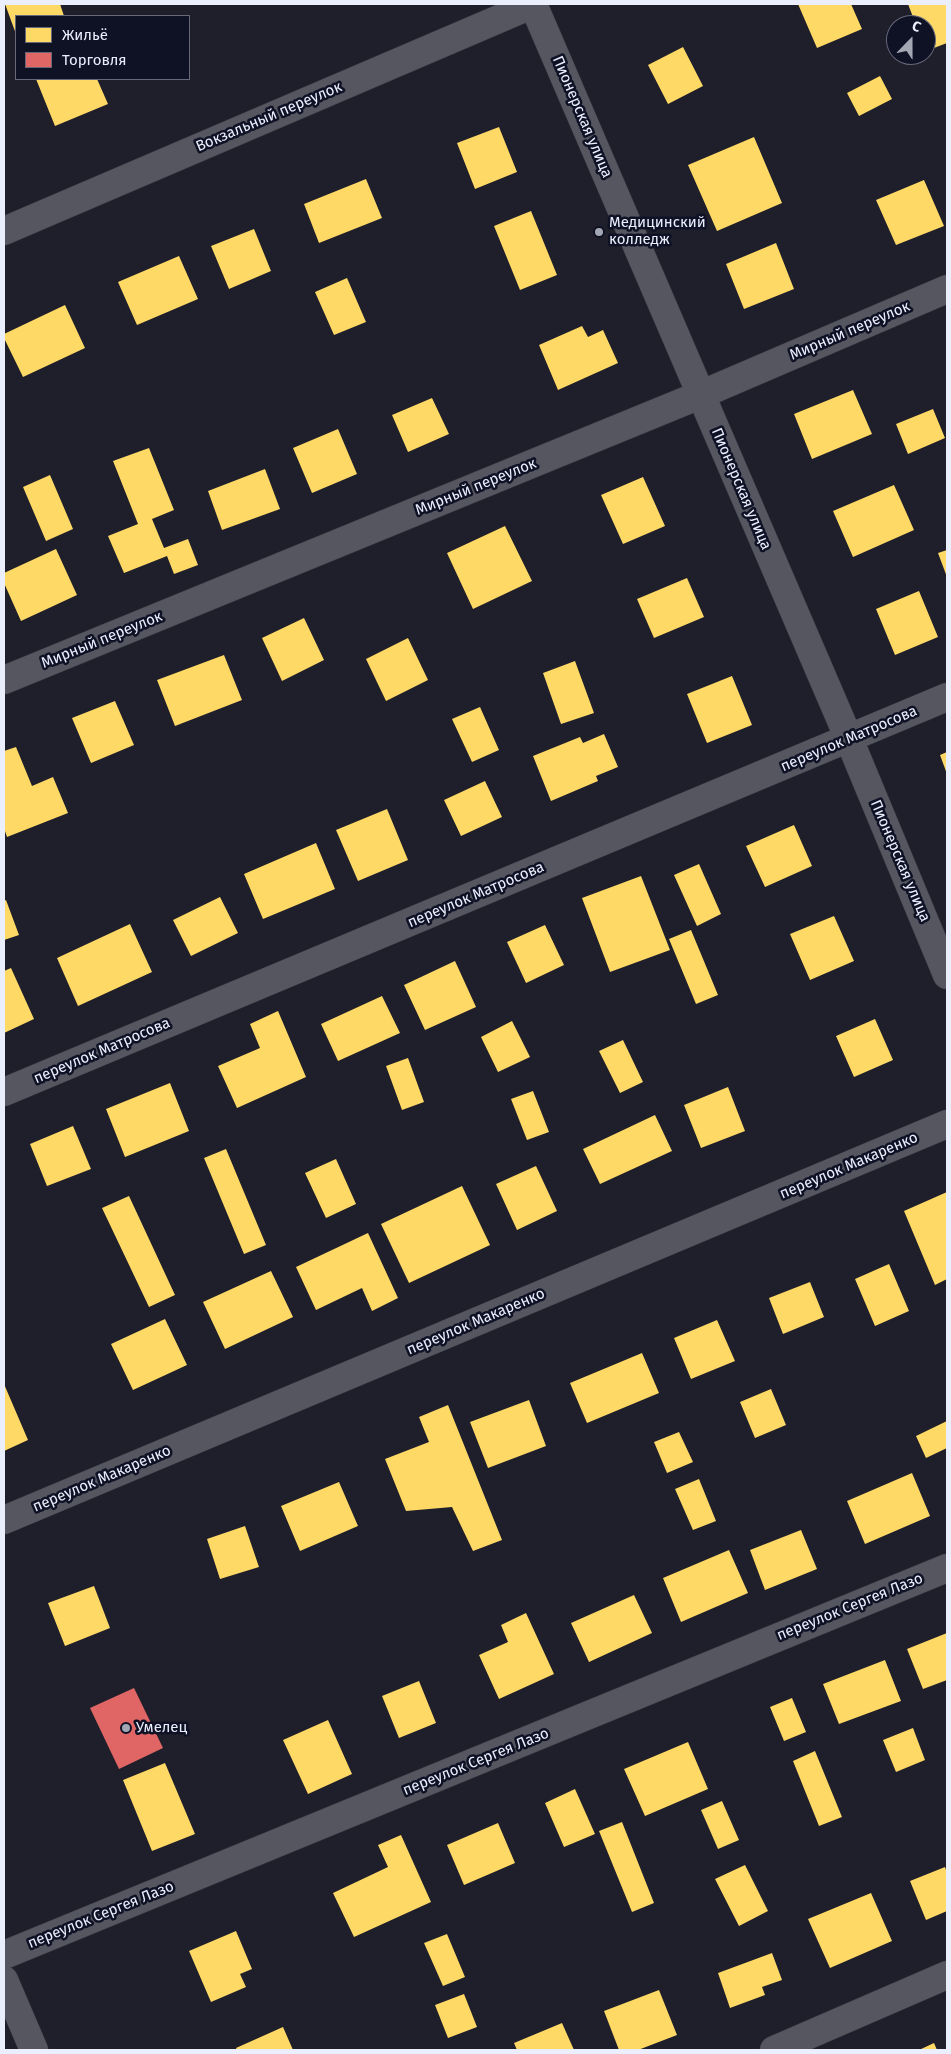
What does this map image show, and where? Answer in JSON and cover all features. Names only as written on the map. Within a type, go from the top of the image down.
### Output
[{"type":"street","name":"Вокзальный переулок","points":[[5,226],[534,4]]},
{"type":"street","name":"Пионерская улица","points":[[534,4],[849,739],[947,975]]},
{"type":"street","name":"Мирный переулок","points":[[4,680],[700,395],[947,289]]},
{"type":"street","name":"переулок Матросова","points":[[4,1092],[947,697]]},
{"type":"street","name":"переулок Макаренко","points":[[4,1520],[947,1124]]},
{"type":"street","name":"переулок Сергея Лазо","points":[[4,1955],[947,1568]]},
{"type":"street","points":[[774,2050],[947,1975]]},
{"type":"street","points":[[4,1980],[34,2050]]},
{"type":"building: Жильё","points":[[5,4],[60,4],[64,15],[15,15],[15,31]]},
{"type":"building: Жильё","points":[[798,4],[851,4],[862,29],[817,48]]},
{"type":"building: Жильё","points":[[908,4],[947,4],[947,43],[936,47],[936,15],[912,15]]},
{"type":"building: Жильё","points":[[683,47],[703,86],[668,104],[648,65]]},
{"type":"building: Жильё","points":[[880,76],[892,99],[859,116],[847,93]]},
{"type":"building: Жильё","points":[[36,80],[97,80],[108,104],[55,126]]},
{"type":"building: Жильё","points":[[499,127],[517,172],[475,189],[457,143]]},
{"type":"building: Жильё","points":[[754,137],[782,203],[717,231],[688,165]]},
{"type":"building: Жильё","points":[[366,179],[382,218],[319,243],[304,204]]},
{"type":"building: Жильё","points":[[924,180],[944,226],[896,245],[876,200]]},
{"type":"building: Жильё","points":[[531,211],[557,275],[520,290],[494,226]]},
{"type":"building: Жильё","points":[[254,229],[271,271],[229,289],[211,246]]},
{"type":"building: Жильё","points":[[776,243],[794,289],[744,309],[726,264]]},
{"type":"building: Жильё","points":[[179,256],[198,299],[137,325],[118,282]]},
{"type":"building: Жильё","points":[[347,278],[366,322],[334,335],[315,292]]},
{"type":"building: Жильё","points":[[65,305],[85,348],[23,377],[4,338],[4,334]]},
{"type":"building: Жильё","points":[[582,326],[588,337],[603,330],[618,363],[558,390],[539,345]]},
{"type":"building: Жильё","points":[[853,390],[872,434],[812,459],[794,414]]},
{"type":"building: Жильё","points":[[432,398],[449,434],[408,452],[392,415]]},
{"type":"building: Жильё","points":[[933,409],[945,438],[908,454],[896,424]]},
{"type":"building: Жильё","points":[[338,429],[357,474],[312,493],[293,448]]},
{"type":"building: Жильё","points":[[149,448],[174,510],[152,519],[164,548],[188,539],[198,565],[174,574],[167,556],[124,573],[108,536],[138,524],[113,461]]},
{"type":"building: Жильё","points":[[265,469],[280,509],[222,530],[208,491]]},
{"type":"building: Жильё","points":[[50,475],[73,529],[46,541],[23,487]]},
{"type":"building: Жильё","points":[[643,477],[665,526],[623,544],[601,495]]},
{"type":"building: Жильё","points":[[894,485],[914,530],[853,557],[833,511]]},
{"type":"building: Жильё","points":[[505,526],[532,581],[473,609],[447,553]]},
{"type":"building: Жильё","points":[[56,549],[77,595],[21,621],[4,583],[4,573]]},
{"type":"building: Жильё","points":[[947,550],[947,577],[938,553]]},
{"type":"building: Жильё","points":[[687,578],[704,617],[654,638],[637,599]]},
{"type":"building: Жильё","points":[[919,591],[938,637],[895,655],[876,609]]},
{"type":"building: Жильё","points":[[304,618],[324,660],[282,681],[262,638]]},
{"type":"building: Жильё","points":[[408,638],[428,680],[386,701],[366,659]]},
{"type":"building: Жильё","points":[[224,655],[242,700],[175,726],[157,680]]},
{"type":"building: Жильё","points":[[575,661],[594,713],[561,724],[543,673]]},
{"type":"building: Жильё","points":[[732,676],[752,725],[707,743],[687,694]]},
{"type":"building: Жильё","points":[[115,701],[134,745],[91,763],[72,718]]},
{"type":"building: Жильё","points":[[480,707],[499,750],[472,762],[452,719]]},
{"type":"building: Жильё","points":[[604,734],[618,767],[596,776],[598,781],[551,801],[533,756],[580,737],[583,743]]},
{"type":"building: Жильё","points":[[16,747],[32,786],[53,777],[68,813],[7,837],[4,828],[4,751]]},
{"type":"building: Жильё","points":[[947,752],[947,774],[940,755]]},
{"type":"building: Жильё","points":[[485,781],[502,817],[461,836],[444,800]]},
{"type":"building: Жильё","points":[[387,809],[408,860],[358,881],[336,830]]},
{"type":"building: Жильё","points":[[794,825],[812,866],[765,887],[746,846]]},
{"type":"building: Жильё","points":[[316,843],[335,889],[263,919],[244,874]]},
{"type":"building: Жильё","points":[[699,864],[721,914],[697,926],[674,875]]},
{"type":"building: Жильё","points":[[641,876],[670,950],[610,972],[582,898]]},
{"type":"building: Жильё","points":[[220,897],[238,933],[191,956],[173,920]]},
{"type":"building: Жильё","points":[[6,900],[19,935],[4,940],[4,901]]},
{"type":"building: Жильё","points":[[834,916],[854,961],[810,980],[790,934]]},
{"type":"building: Жильё","points":[[130,924],[152,972],[78,1006],[57,958]]},
{"type":"building: Жильё","points":[[545,925],[564,965],[526,983],[507,942]]},
{"type":"building: Жильё","points":[[691,930],[718,995],[696,1004],[669,939]]},
{"type":"building: Жильё","points":[[455,961],[476,1007],[425,1030],[404,985]]},
{"type":"building: Жильё","points":[[11,968],[34,1019],[4,1033],[4,971]]},
{"type":"building: Жильё","points":[[382,996],[400,1033],[338,1061],[321,1024]]},
{"type":"building: Жильё","points":[[278,1011],[306,1077],[237,1108],[218,1066],[260,1048],[250,1024]]},
{"type":"building: Жильё","points":[[875,1019],[893,1060],[854,1077],[836,1036]]},
{"type":"building: Жильё","points":[[512,1021],[530,1057],[498,1072],[481,1037]]},
{"type":"building: Жильё","points":[[623,1040],[643,1082],[620,1093],[599,1051]]},
{"type":"building: Жильё","points":[[408,1058],[424,1102],[402,1110],[386,1066]]},
{"type":"building: Жильё","points":[[170,1083],[189,1131],[125,1157],[106,1109]]},
{"type":"building: Жильё","points":[[728,1087],[745,1131],[701,1148],[684,1105]]},
{"type":"building: Жильё","points":[[533,1091],[549,1132],[527,1140],[511,1099]]},
{"type":"building: Жильё","points":[[655,1115],[672,1151],[600,1184],[583,1149]]},
{"type":"building: Жильё","points":[[73,1126],[91,1169],[47,1186],[30,1144]]},
{"type":"building: Жильё","points":[[226,1149],[266,1245],[244,1254],[204,1158]]},
{"type":"building: Жильё","points":[[336,1159],[356,1204],[326,1218],[305,1173]]},
{"type":"building: Жильё","points":[[536,1166],[557,1211],[517,1230],[496,1184]]},
{"type":"building: Жильё","points":[[462,1186],[490,1245],[409,1283],[381,1224]]},
{"type":"building: Жильё","points":[[947,1192],[947,1279],[935,1285],[904,1211]]},
{"type":"building: Жильё","points":[[129,1196],[175,1295],[149,1307],[102,1208]]},
{"type":"building: Жильё","points":[[368,1233],[398,1298],[372,1311],[362,1288],[316,1310],[296,1267]]},
{"type":"building: Жильё","points":[[889,1264],[909,1311],[875,1326],[855,1279]]},
{"type":"building: Жильё","points":[[271,1271],[293,1317],[225,1349],[203,1302]]},
{"type":"building: Жильё","points":[[810,1282],[824,1317],[783,1334],[769,1298]]},
{"type":"building: Жильё","points":[[165,1319],[187,1365],[133,1390],[111,1344]]},
{"type":"building: Жильё","points":[[717,1320],[735,1361],[691,1379],[674,1338]]},
{"type":"building: Жильё","points":[[642,1353],[659,1393],[587,1423],[570,1383]]},
{"type":"building: Жильё","points":[[4,1384],[28,1440],[4,1451]]},
{"type":"building: Жильё","points":[[771,1389],[786,1425],[755,1438],[740,1402]]},
{"type":"building: Жильё","points":[[529,1400],[546,1446],[488,1468],[470,1422]]},
{"type":"building: Жильё","points":[[448,1405],[502,1540],[473,1551],[452,1507],[406,1511],[385,1459],[429,1442],[419,1417]]},
{"type":"building: Жильё","points":[[947,1421],[947,1448],[926,1458],[916,1436]]},
{"type":"building: Жильё","points":[[679,1432],[693,1462],[667,1473],[654,1442]]},
{"type":"building: Жильё","points":[[912,1473],[930,1516],[865,1544],[847,1501]]},
{"type":"building: Жильё","points":[[699,1479],[716,1521],[693,1530],[675,1489]]},
{"type":"building: Жильё","points":[[339,1482],[358,1526],[300,1551],[281,1506]]},
{"type":"building: Жильё","points":[[245,1526],[259,1567],[220,1579],[207,1539]]},
{"type":"building: Жильё","points":[[801,1530],[817,1569],[765,1590],[750,1550]]},
{"type":"building: Жильё","points":[[729,1550],[748,1593],[681,1622],[663,1578]]},
{"type":"building: Жильё","points":[[94,1586],[110,1628],[65,1646],[48,1603]]},
{"type":"building: Жильё","points":[[634,1595],[652,1633],[589,1662],[571,1623]]},
{"type":"building: Жильё","points":[[526,1613],[554,1674],[499,1699],[479,1655],[508,1642],[501,1625]]},
{"type":"building: Жильё","points":[[947,1633],[947,1680],[923,1689],[907,1649]]},
{"type":"building: Жильё","points":[[885,1660],[901,1701],[839,1724],[823,1684]]},
{"type":"building: Жильё","points":[[419,1681],[436,1723],[399,1738],[382,1696]]},
{"type":"building: Жильё","points":[[792,1698],[806,1732],[784,1741],[770,1707]]},
{"type":"building: Жильё","points":[[328,1720],[352,1774],[308,1794],[283,1740]]},
{"type":"building: Жильё","points":[[913,1728],[925,1760],[896,1772],[883,1740]]},
{"type":"building: Жильё","points":[[688,1742],[708,1789],[645,1816],[624,1769]]},
{"type":"building: Жильё","points":[[815,1751],[842,1817],[819,1826],[793,1761]]},
{"type":"building: Жильё","points":[[165,1763],[195,1834],[152,1851],[123,1780]]},
{"type":"building: Жильё","points":[[575,1789],[595,1834],[564,1847],[545,1803]]},
{"type":"building: Жильё","points":[[722,1801],[739,1840],[718,1849],[701,1810]]},
{"type":"building: Жильё","points":[[622,1822],[654,1903],[632,1912],[599,1831]]},
{"type":"building: Жильё","points":[[498,1823],[515,1863],[464,1885],[447,1845]]},
{"type":"building: Жильё","points":[[401,1835],[431,1902],[354,1937],[333,1893],[388,1867],[378,1845]]},
{"type":"building: Жильё","points":[[745,1865],[768,1911],[739,1926],[715,1879]]},
{"type":"building: Жильё","points":[[945,1867],[947,1873],[947,1911],[926,1920],[910,1881]]},
{"type":"building: Жильё","points":[[871,1893],[892,1941],[830,1968],[808,1919]]},
{"type":"building: Жильё","points":[[236,1931],[252,1969],[240,1974],[246,1987],[211,2002],[189,1951]]},
{"type":"building: Жильё","points":[[447,1934],[465,1977],[443,1986],[424,1943]]},
{"type":"building: Жильё","points":[[772,1953],[782,1980],[762,1987],[765,1995],[730,2008],[718,1973]]},
{"type":"building: Жильё","points":[[659,1990],[677,2035],[638,2050],[619,2050],[604,2011]]},
{"type":"building: Жильё","points":[[464,1994],[477,2027],[448,2038],[435,2005]]},
{"type":"building: Жильё","points":[[562,2023],[574,2050],[517,2050],[514,2043]]},
{"type":"building: Жильё","points":[[283,2027],[293,2050],[237,2050],[236,2048]]},
{"type":"building: Жильё","points":[[934,2043],[937,2050],[919,2050]]},
{"type":"building: Торговля","name":"Умелец","points":[[134,1688],[163,1748],[119,1769],[90,1708]]},
{"type":"place","name":"Медицинский колледж","points":[[599,232]]},
{"type":"place","name":"Умелец","points":[[126,1728]]}]
